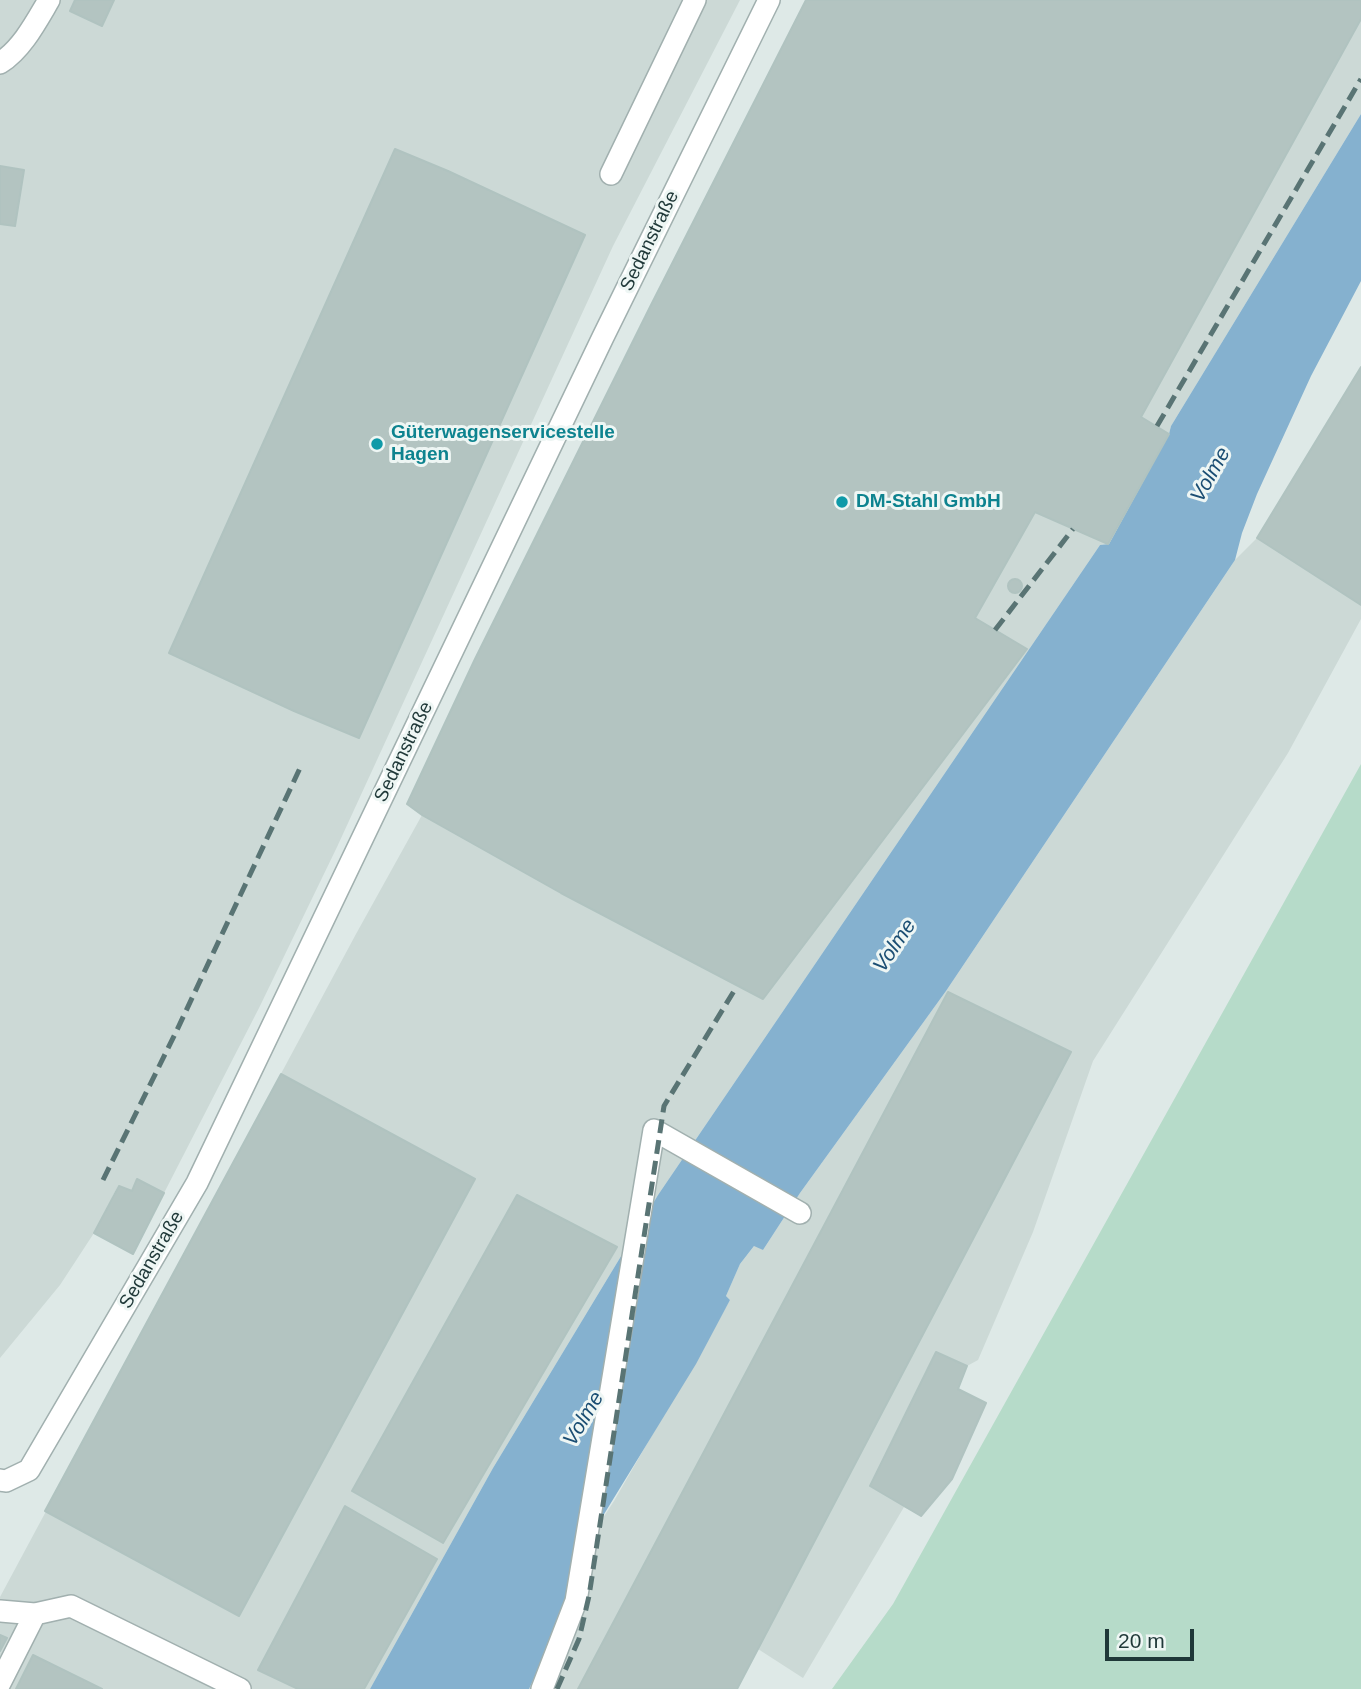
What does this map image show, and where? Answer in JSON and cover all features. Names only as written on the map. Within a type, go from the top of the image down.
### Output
[{"type":"street","points":[[0,63],[32,30],[50,0]]},
{"type":"street","points":[[611,174],[695,0]]},
{"type":"street","name":"Sedanstraße","points":[[2,1486],[29,1470],[197,1183],[603,337],[769,0]]},
{"type":"street","points":[[542,1689],[576,1601],[654,1130],[800,1213]]},
{"type":"street","points":[[0,1611],[35,1614],[71,1606],[240,1689]]},
{"type":"street","points":[[0,1683],[35,1614]]},
{"type":"shaded area","points":[[0,0],[740,0],[613,246],[337,847],[259,1008],[164,1193],[137,1180],[132,1191],[118,1186],[94,1233],[60,1285],[0,1358]]},
{"type":"shaded area","points":[[806,0],[1361,0],[1361,114],[1171,426],[1108,544],[1100,545],[658,1195],[493,1468],[370,1689],[0,1689],[0,1597],[422,815],[407,804],[475,659]]},
{"type":"shaded area","points":[[1361,367],[1361,619],[1288,753],[1093,1061],[1033,1232],[978,1360],[967,1366],[958,1389],[986,1403],[952,1479],[921,1516],[904,1507],[803,1678],[758,1649],[737,1689],[529,1689],[566,1610],[579,1555],[614,1501],[730,1300],[726,1296],[740,1264],[755,1245],[763,1250],[800,1193],[946,991],[1235,560],[1257,538]]},
{"type":"green space","points":[[1361,764],[1361,1689],[832,1689],[893,1604]]},
{"type":"water","name":"Volme","points":[[1361,114],[1361,281],[1311,376],[1257,494],[1235,560],[946,991],[800,1193],[763,1250],[754,1246],[740,1264],[726,1296],[730,1300],[696,1364],[579,1555],[566,1610],[529,1689],[370,1689],[493,1468],[658,1195],[1100,545],[1109,544],[1171,426]]},
{"type":"building","points":[[75,0],[114,0],[102,26],[70,11]]},
{"type":"building","name":"DM-Stahl GmbH","points":[[806,0],[1361,0],[1361,19],[1141,417],[1169,434],[1108,544],[1035,512],[975,618],[1027,649],[763,999],[561,893],[407,804],[475,659]]},
{"type":"building","name":"Güterwagenservicestelle Hagen","points":[[395,149],[585,235],[359,738],[169,653]]},
{"type":"building","points":[[0,166],[24,170],[15,226],[0,224]]},
{"type":"building","points":[[1361,367],[1361,605],[1257,538]]},
{"type":"building","points":[[1015,579],[1020,581],[1020,591],[1015,593],[1010,591],[1008,586],[1010,581]]},
{"type":"building","points":[[948,992],[1071,1052],[737,1689],[578,1689]]},
{"type":"building","points":[[281,1074],[475,1179],[239,1616],[45,1511]]},
{"type":"building","points":[[137,1179],[164,1193],[133,1254],[94,1233],[119,1186],[132,1191]]},
{"type":"building","points":[[517,1195],[617,1247],[443,1543],[352,1491]]},
{"type":"building","points":[[936,1352],[967,1366],[958,1389],[986,1403],[952,1479],[921,1516],[870,1486]]},
{"type":"building","points":[[345,1506],[437,1559],[364,1689],[298,1689],[258,1670]]},
{"type":"building","points":[[0,1635],[7,1638],[0,1651]]},
{"type":"building","points":[[33,1655],[102,1689],[16,1689]]},
{"type":"railway","points":[[1157,426],[1361,79]]},
{"type":"railway","points":[[995,630],[1073,529]]},
{"type":"railway","points":[[103,1180],[301,766]]},
{"type":"railway","points":[[557,1689],[579,1639],[589,1596],[664,1106],[737,986]]},
{"type":"place","name":"Güterwagenservicestelle Hagen","points":[[377,444]]},
{"type":"place","name":"DM-Stahl GmbH","points":[[842,502]]}]
